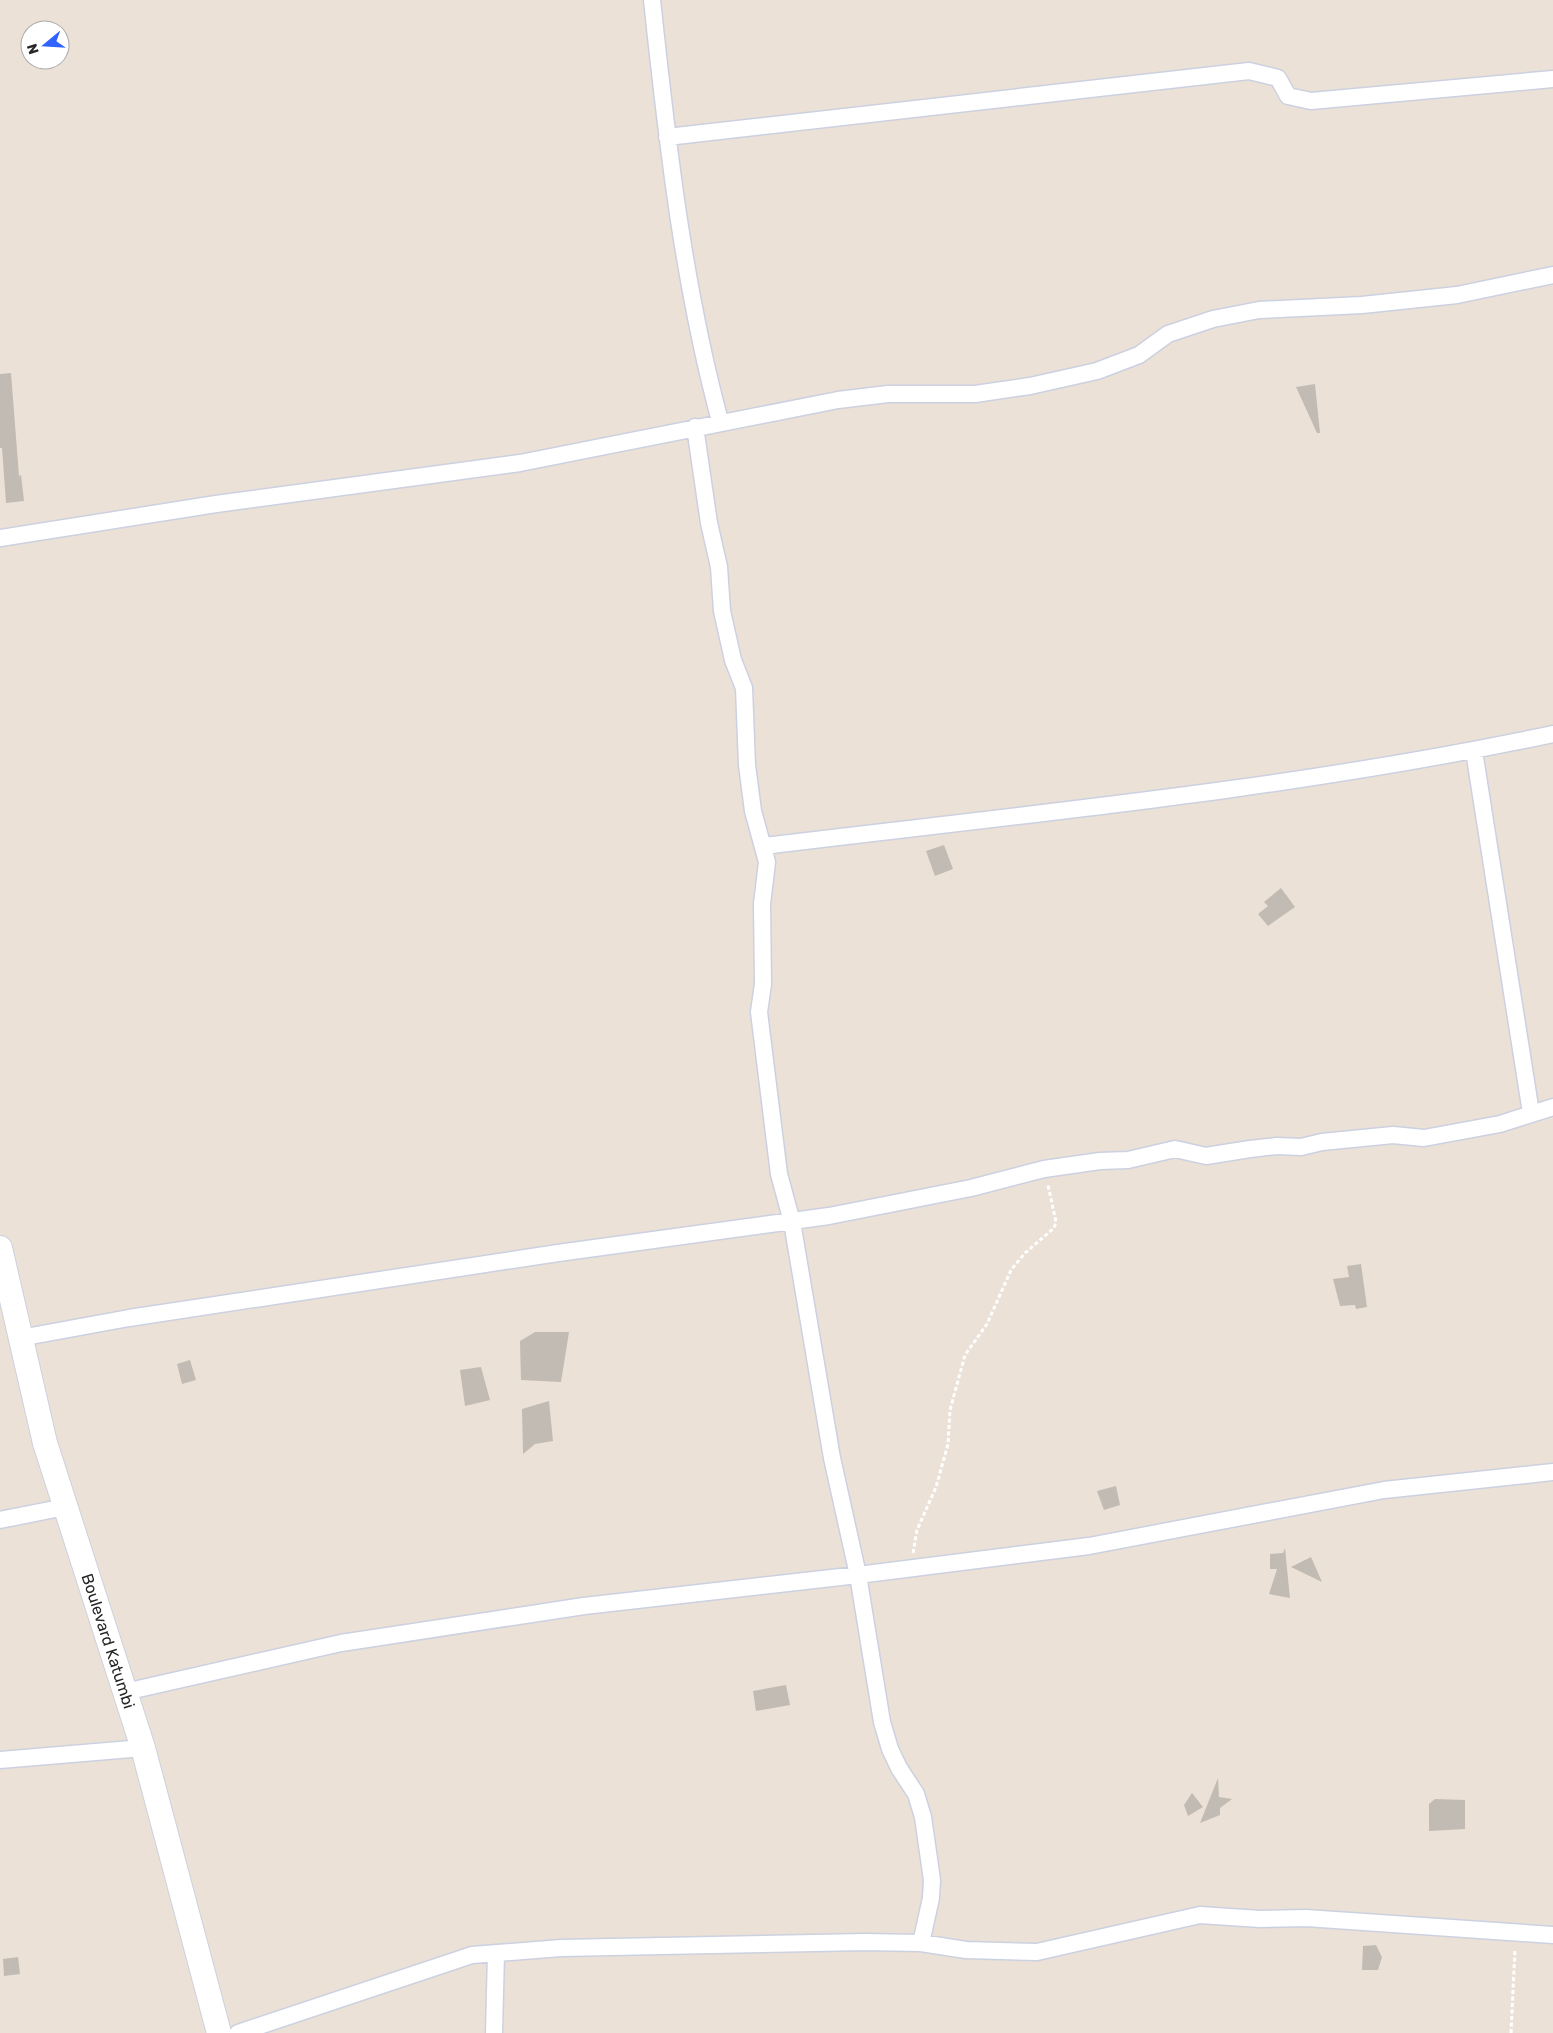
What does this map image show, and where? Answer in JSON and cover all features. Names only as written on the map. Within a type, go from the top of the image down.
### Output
[{"type":"street","points":[[652,0],[667,137],[687,273],[706,372],[720,422]]},
{"type":"street","points":[[667,137],[1250,71],[1278,78],[1288,96],[1311,101],[1553,79]]},
{"type":"street","points":[[0,538],[216,504],[520,463],[838,400],[888,394],[975,394],[1030,386],[1097,371],[1139,354],[1168,334],[1213,319],[1260,310],[1362,305],[1457,295],[1553,275]]},
{"type":"street","points":[[695,427],[709,523],[719,567],[722,611],[734,660],[744,688],[747,765],[754,811],[767,862],[762,904],[763,984],[758,1012],[779,1174],[792,1222],[832,1458],[858,1575],[882,1722],[890,1750],[916,1794],[923,1817],[932,1880],[931,1898],[921,1943]]},
{"type":"street","points":[[764,846],[1228,789],[1474,751],[1553,734]]},
{"type":"street","points":[[1474,751],[1531,1113]]},
{"type":"street","points":[[20,1338],[129,1318],[519,1259],[792,1222],[971,1188],[1044,1169],[1100,1161],[1128,1160],[1175,1149],[1206,1156],[1277,1146],[1301,1147],[1322,1142],[1393,1135],[1424,1138],[1500,1124],[1553,1106]]},
{"type":"street","name":"Boulevard Katumbi","points":[[0,1248],[45,1442],[143,1748],[219,2033]]},
{"type":"street","points":[[125,1692],[341,1643],[584,1606],[912,1569],[1089,1546],[1384,1490],[1553,1472]]},
{"type":"street","points":[[0,1520],[65,1507]]},
{"type":"street","points":[[0,1760],[143,1748]]},
{"type":"street","points":[[238,2033],[472,1955],[561,1948],[865,1942],[921,1943],[966,1950],[1037,1952],[1200,1914],[1260,1919],[1306,1918],[1553,1935]]},
{"type":"street","points":[[494,2033],[496,1953]]},
{"type":"path","points":[[912,1569],[917,1530],[936,1487],[948,1444],[950,1410],[965,1355],[987,1324],[1011,1270],[1025,1253],[1054,1228],[1056,1222],[1044,1169]]},
{"type":"path","points":[[1511,2033],[1516,1932]]},
{"type":"building","points":[[11,373],[19,476],[21,475],[24,501],[6,503],[2,448],[0,448],[0,374]]},
{"type":"building","points":[[1315,384],[1320,433],[1317,433],[1296,387]]},
{"type":"building","points":[[944,845],[953,869],[935,876],[926,851]]},
{"type":"building","points":[[1281,888],[1295,907],[1268,926],[1258,914],[1268,906],[1264,902]]},
{"type":"building","points":[[1361,1264],[1367,1307],[1356,1309],[1355,1305],[1340,1306],[1333,1279],[1349,1277],[1347,1266]]},
{"type":"building","points":[[535,1332],[569,1332],[561,1382],[521,1380],[520,1341]]},
{"type":"building","points":[[190,1360],[196,1380],[182,1384],[177,1364]]},
{"type":"building","points":[[481,1367],[490,1400],[465,1406],[460,1370]]},
{"type":"building","points":[[549,1401],[553,1441],[535,1444],[523,1454],[522,1409]]},
{"type":"building","points":[[1116,1486],[1120,1505],[1104,1510],[1097,1491]]},
{"type":"building","points":[[1285,1548],[1290,1598],[1269,1594],[1277,1569],[1270,1569],[1270,1554],[1283,1553]]},
{"type":"building","points":[[1311,1557],[1322,1582],[1291,1567]]},
{"type":"building","points":[[786,1685],[790,1705],[756,1711],[753,1691]]},
{"type":"building","points":[[1218,1778],[1219,1797],[1232,1799],[1220,1808],[1220,1815],[1200,1823]]},
{"type":"building","points":[[1192,1793],[1203,1807],[1188,1816],[1184,1805]]},
{"type":"building","points":[[1435,1799],[1465,1800],[1465,1829],[1429,1831],[1429,1804]]},
{"type":"building","points":[[1376,1945],[1382,1957],[1378,1970],[1362,1970],[1363,1946]]},
{"type":"building","points":[[18,1957],[20,1974],[4,1976],[3,1959]]}]
